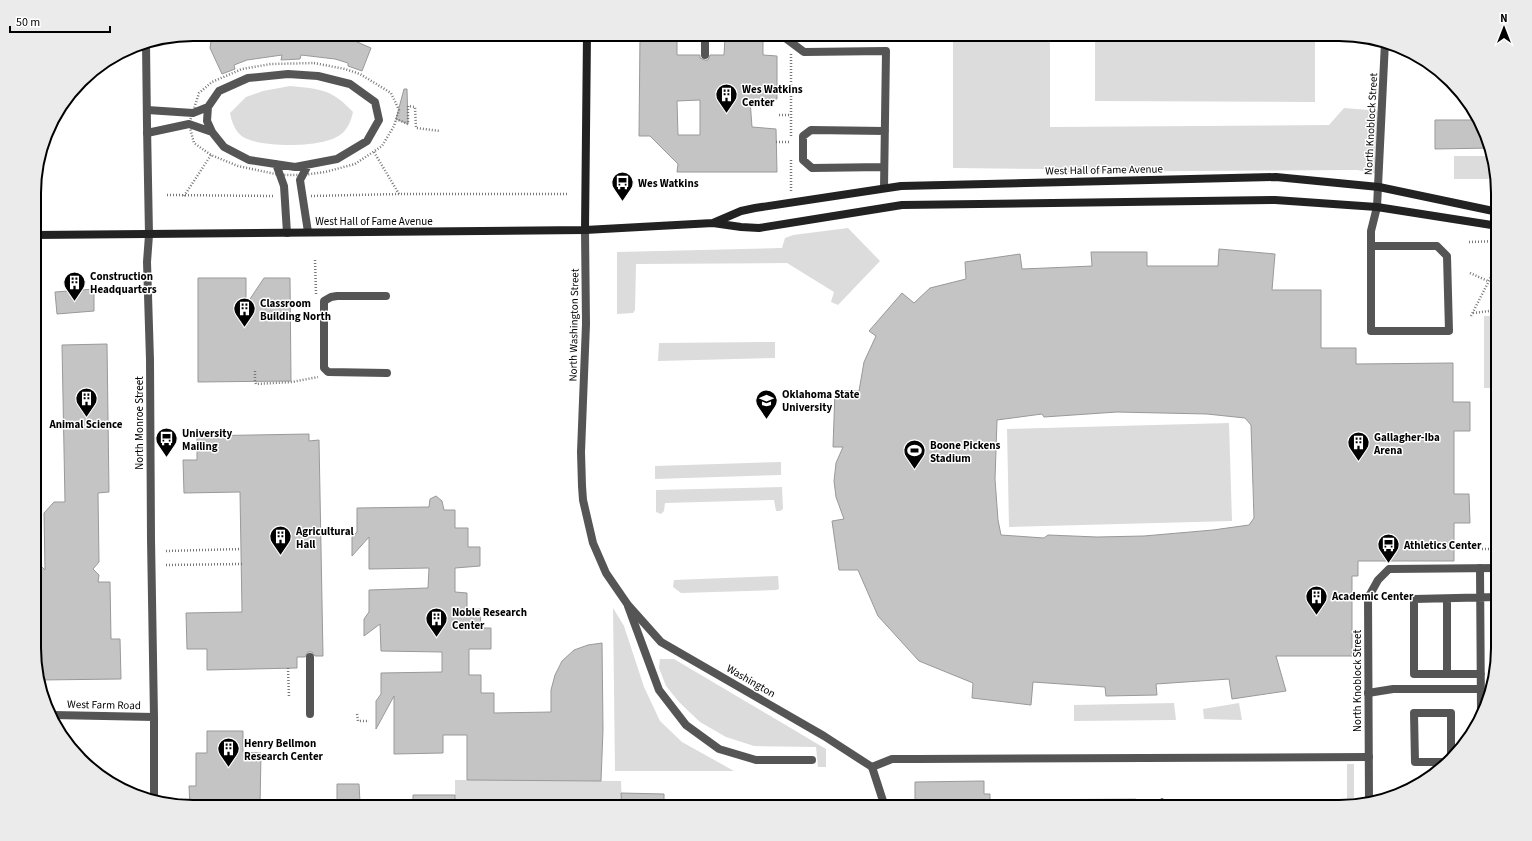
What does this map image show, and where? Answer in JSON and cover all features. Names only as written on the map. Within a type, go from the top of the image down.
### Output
[{"type":"main road","name":"North Washington Street","points":[[585,230],[587,41]]},
{"type":"main road","name":"West Hall of Fame Avenue","points":[[713,223],[741,211],[755,208],[901,186],[1276,177],[1379,187],[1491,211]]},
{"type":"main road","name":"West Hall of Fame Avenue","points":[[41,235],[585,230],[713,223],[759,228],[902,205],[1275,200],[1377,207],[1491,225]]},
{"type":"street","points":[[704,55],[705,41]]},
{"type":"street","points":[[790,41],[804,52],[886,51],[884,188]]},
{"type":"street","name":"North Monroe Street","points":[[146,48],[149,235],[147,262],[150,360],[150,539],[154,717],[154,795]]},
{"type":"street","name":"North Knoblock Street","points":[[1371,246],[1437,246],[1446,256],[1449,331],[1371,331],[1371,246],[1371,231],[1377,207],[1379,187],[1386,48]]},
{"type":"street","points":[[288,74],[318,76],[350,84],[374,102],[379,120],[367,141],[337,159],[294,167],[249,160],[224,147],[212,132],[207,121],[208,107],[219,91],[248,78],[288,74]]},
{"type":"street","points":[[147,110],[192,113],[208,107]]},
{"type":"street","points":[[147,133],[189,124],[212,132]]},
{"type":"street","points":[[884,167],[812,168],[804,160],[804,136],[811,130],[885,131]]},
{"type":"street","points":[[276,164],[284,186],[288,233]]},
{"type":"street","points":[[308,165],[300,180],[308,232]]},
{"type":"street","name":"North Washington Street","points":[[585,230],[586,324],[581,467],[583,500],[593,543],[606,574],[628,605]]},
{"type":"street","points":[[386,296],[337,296],[331,297],[324,301],[324,368],[328,372],[387,373]]},
{"type":"street","points":[[1481,702],[1480,568],[1491,568]]},
{"type":"street","name":"North Knoblock Street","points":[[1369,797],[1368,598],[1378,580],[1389,570],[1480,568]]},
{"type":"street","points":[[1481,674],[1414,674],[1414,599],[1491,598]]},
{"type":"street","points":[[1447,599],[1447,674]]},
{"type":"street","points":[[628,605],[659,690],[686,724],[720,748],[756,760],[812,760]]},
{"type":"street","name":"Washington","points":[[628,605],[661,642],[824,736],[872,767]]},
{"type":"street","points":[[310,657],[310,714]]},
{"type":"street","points":[[1368,692],[1393,689],[1481,689]]},
{"type":"street","points":[[1439,762],[1415,762],[1414,713],[1451,713],[1450,752]]},
{"type":"street","name":"West Farm Road","points":[[57,715],[154,717]]},
{"type":"street","points":[[883,800],[872,767],[892,759],[1369,757]]},
{"type":"path","points":[[790,41],[791,149]]},
{"type":"path","points":[[314,63],[345,69],[360,74],[391,93],[398,110],[396,119],[394,126],[382,146],[355,164],[325,172],[303,175],[280,175],[238,166],[211,155],[194,143],[189,124],[199,93],[212,82],[242,69],[271,64],[314,63]]},
{"type":"path","points":[[396,119],[408,124],[408,106],[415,106],[416,128],[440,131]]},
{"type":"path","points":[[779,115],[791,115]]},
{"type":"path","points":[[776,142],[791,142]]},
{"type":"path","points":[[374,152],[398,194]]},
{"type":"path","points":[[184,196],[211,155]]},
{"type":"path","points":[[791,156],[791,192]]},
{"type":"path","points":[[303,196],[398,194],[568,194]]},
{"type":"path","points":[[167,195],[285,196]]},
{"type":"path","points":[[1469,242],[1491,241]]},
{"type":"path","points":[[315,260],[316,294],[326,300]]},
{"type":"path","points":[[1470,273],[1488,281]]},
{"type":"path","points":[[1471,316],[1491,275]]},
{"type":"path","points":[[1472,313],[1491,311]]},
{"type":"path","points":[[255,371],[256,384],[304,380],[319,376],[326,370]]},
{"type":"path","points":[[166,551],[241,549]]},
{"type":"path","points":[[1479,549],[1491,549]]},
{"type":"path","points":[[166,566],[242,564]]},
{"type":"path","points":[[288,668],[289,698]]},
{"type":"path","points":[[357,714],[358,721],[369,721]]},
{"type":"shaded area","points":[[953,41],[1050,41],[1050,127],[1329,125],[1344,108],[1382,111],[1379,174],[1357,170],[1050,172],[1049,169],[953,168]]},
{"type":"shaded area","points":[[1095,41],[1315,41],[1315,102],[1095,101]]},
{"type":"shaded area","points":[[290,86],[318,89],[332,94],[339,99],[353,112],[350,122],[345,130],[340,135],[331,139],[320,142],[292,145],[277,145],[252,141],[240,135],[234,126],[230,113],[246,97],[263,91]]},
{"type":"shaded area","points":[[1454,156],[1486,156],[1489,168],[1489,179],[1454,179]]},
{"type":"shaded area","points":[[848,228],[880,261],[838,305],[831,302],[834,292],[787,263],[636,264],[635,310],[633,313],[617,314],[617,252],[782,248],[785,238],[793,235]]},
{"type":"shaded area","points":[[1484,316],[1491,316],[1491,388],[1484,388]]},
{"type":"shaded area","points":[[775,342],[775,358],[658,361],[659,343]]},
{"type":"shaded area","points":[[1229,423],[1232,521],[1009,527],[1007,429]]},
{"type":"shaded area","points":[[781,462],[781,475],[655,479],[655,466]]},
{"type":"shaded area","points":[[782,487],[783,509],[780,511],[776,511],[774,500],[665,503],[664,511],[661,514],[656,512],[656,490]]},
{"type":"shaded area","points":[[778,576],[779,589],[776,590],[681,593],[673,587],[674,580]]},
{"type":"shaded area","points":[[613,608],[624,626],[644,687],[660,721],[682,742],[734,771],[615,771]]},
{"type":"shaded area","points":[[660,659],[674,659],[826,749],[826,767],[818,767],[816,747],[754,746],[726,737],[700,722],[679,702],[666,686],[659,668]]},
{"type":"shaded area","points":[[1174,703],[1176,720],[1074,721],[1074,705]]},
{"type":"shaded area","points":[[1239,703],[1242,720],[1204,719],[1203,709]]},
{"type":"shaded area","points":[[1347,764],[1354,764],[1354,800],[1347,800]]},
{"type":"shaded area","points":[[455,780],[621,781],[622,800],[455,800]]},
{"type":"shaded area","points":[[1136,798],[1136,800],[1069,800]]},
{"type":"building","points":[[211,41],[355,41],[371,48],[362,71],[348,66],[348,63],[335,59],[301,55],[300,59],[281,60],[282,55],[247,60],[234,65],[235,69],[222,74],[210,48]]},
{"type":"building","name":"Wes Watkins Center","points":[[640,41],[677,41],[677,55],[700,55],[700,58],[708,60],[710,55],[724,55],[725,41],[763,41],[763,55],[777,56],[777,99],[750,100],[752,127],[776,129],[777,172],[677,172],[678,164],[650,136],[639,136]],"holes":[[[700,100],[700,135],[678,135],[677,101]]]},
{"type":"building","points":[[404,89],[407,89],[408,124],[396,119]]},
{"type":"building","points":[[1435,120],[1472,120],[1484,148],[1435,149]]},
{"type":"building","name":"Boone Pickens Stadium","points":[[1219,249],[1275,254],[1272,290],[1321,290],[1321,348],[1356,348],[1356,364],[1453,363],[1453,402],[1470,402],[1470,431],[1454,431],[1454,494],[1469,494],[1470,523],[1454,523],[1454,561],[1358,561],[1358,576],[1352,576],[1352,656],[1276,656],[1286,691],[1232,699],[1229,679],[1156,684],[1157,695],[1106,696],[1105,687],[1033,682],[1031,705],[972,698],[973,683],[919,661],[878,616],[858,570],[839,570],[832,521],[844,519],[836,497],[834,481],[836,463],[843,447],[833,447],[835,391],[859,391],[864,362],[876,336],[869,331],[902,293],[914,303],[930,288],[966,279],[965,262],[1020,254],[1022,269],[1092,266],[1091,252],[1147,252],[1147,266],[1218,266]],"holes":[[[1117,412],[1207,414],[1245,418],[1251,425],[1254,518],[1249,525],[1213,530],[1144,536],[1097,537],[1048,535],[1044,538],[1001,535],[998,520],[995,479],[997,420],[1042,414],[1044,417]]]},
{"type":"building","name":"Classroom Building North","points":[[198,278],[246,278],[246,305],[264,278],[290,278],[291,381],[198,382]]},
{"type":"building","name":"Construction Headquarters","points":[[94,289],[94,311],[57,314],[55,292]]},
{"type":"building","points":[[107,344],[109,492],[98,493],[99,562],[93,569],[99,575],[98,582],[110,582],[111,639],[120,639],[121,679],[44,680],[42,668],[41,566],[45,570],[44,513],[54,502],[65,502],[62,345]]},
{"type":"building","name":"Agricultural Hall","points":[[309,434],[309,441],[319,440],[323,656],[315,656],[312,652],[308,652],[305,657],[297,657],[297,668],[207,670],[207,649],[187,649],[186,613],[242,612],[240,492],[184,493],[183,460],[197,460],[197,436]]},
{"type":"building","name":"Noble Research Center","points":[[436,496],[442,501],[444,510],[455,510],[455,528],[468,528],[468,547],[480,547],[480,566],[455,568],[455,592],[467,593],[467,610],[480,609],[481,628],[491,628],[491,649],[469,649],[469,675],[481,675],[481,693],[494,693],[494,713],[551,712],[551,690],[555,675],[562,661],[574,650],[588,645],[602,643],[603,730],[601,781],[467,780],[467,735],[443,735],[443,753],[394,754],[394,696],[376,729],[376,701],[381,694],[381,673],[442,672],[442,652],[381,651],[380,624],[364,636],[364,619],[369,612],[369,590],[428,588],[429,568],[369,569],[369,537],[352,556],[352,537],[357,532],[357,508],[429,507],[430,499]]},
{"type":"building","name":"Henry Bellmon Research Center","points":[[207,731],[243,731],[243,752],[261,753],[260,800],[190,800],[189,786],[196,786],[196,753],[207,753]]},
{"type":"building","points":[[984,781],[984,794],[990,794],[990,800],[915,800],[915,782]]},
{"type":"building","points":[[337,784],[359,784],[360,800],[337,800]]},
{"type":"building","points":[[621,793],[664,794],[664,800],[622,800]]},
{"type":"building","points":[[413,795],[455,795],[455,800],[413,800]]},
{"type":"place","name":"Wes Watkins Center","points":[[726,114]]},
{"type":"place","name":"Wes Watkins","points":[[623,202]]},
{"type":"place","name":"Construction Headquarters","points":[[75,302]]},
{"type":"place","name":"Classroom Building North","points":[[244,328]]},
{"type":"place","name":"Animal Science","points":[[86,418]]},
{"type":"place","name":"Oklahoma State University","points":[[766,420]]},
{"type":"place","name":"University Mailing","points":[[166,458]]},
{"type":"place","name":"Gallagher-Iba Arena","points":[[1359,462]]},
{"type":"place","name":"Boone Pickens Stadium","points":[[915,470]]},
{"type":"place","name":"Agricultural Hall","points":[[281,556]]},
{"type":"place","name":"Athletics Center","points":[[1388,564]]},
{"type":"place","name":"Academic Center","points":[[1317,616]]},
{"type":"place","name":"Noble Research Center","points":[[436,638]]},
{"type":"place","name":"Henry Bellmon Research Center","points":[[228,768]]}]
